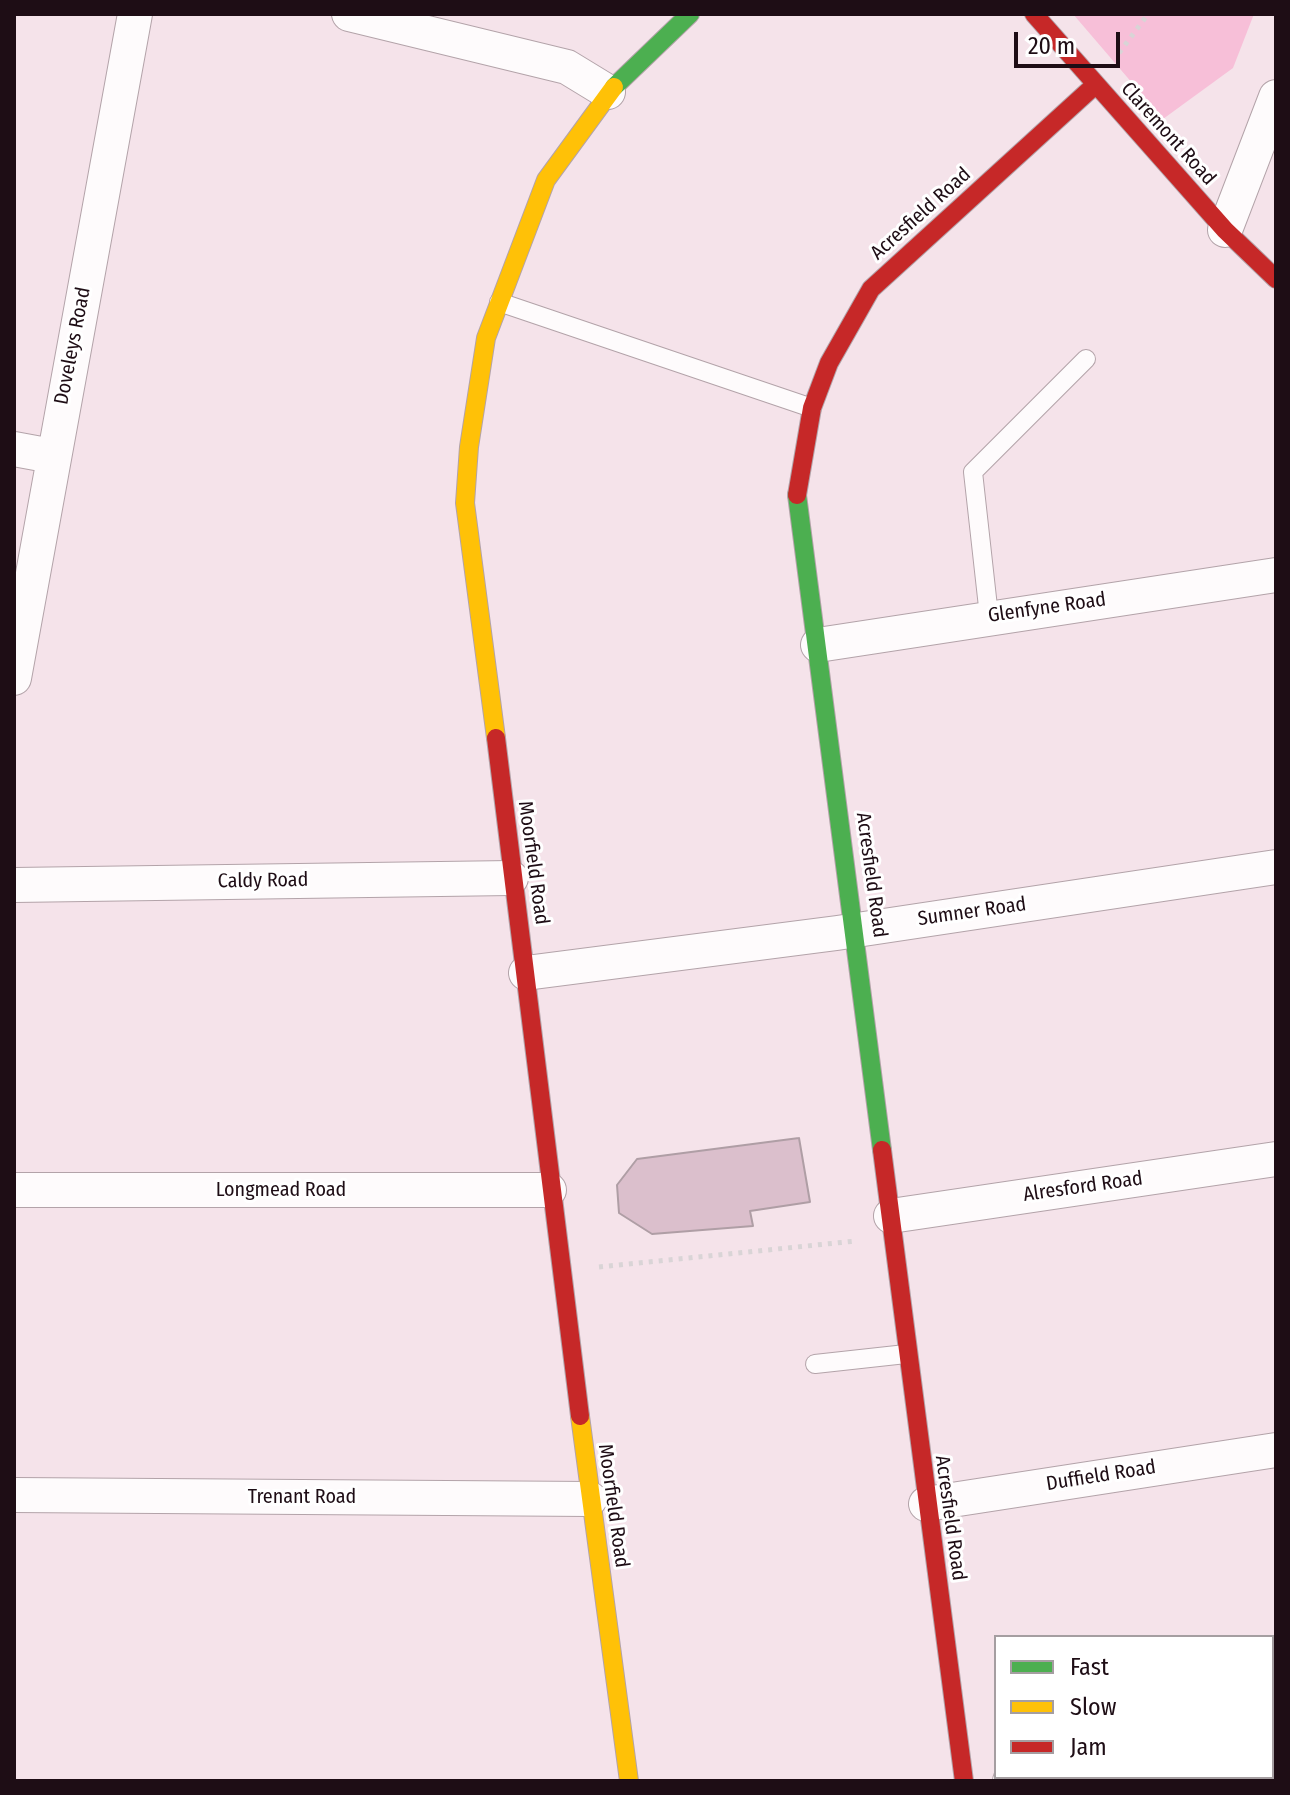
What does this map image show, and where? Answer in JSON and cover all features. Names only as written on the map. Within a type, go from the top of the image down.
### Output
[{"type":"street","name":"Doveleys Road","points":[[14,678],[52,456],[135,14]]},
{"type":"street","points":[[349,14],[567,67],[608,92]]},
{"type":"street","name":"Moorfield Road","points":[[629,1781],[549,1190],[526,973],[511,878],[465,503],[476,391],[486,338],[546,180],[608,92],[690,14]]},
{"type":"street","name":"Claremont Road","points":[[1034,14],[1094,86],[1225,230],[1276,279]]},
{"type":"street","name":"Acresfield Road","points":[[964,1781],[906,1354],[880,1228],[857,930],[797,491],[812,408],[848,325],[871,289],[1094,86]]},
{"type":"street","points":[[1225,230],[1276,97]]},
{"type":"street","points":[[14,449],[52,456]]},
{"type":"street","name":"Glenfyne Road","points":[[818,645],[989,616],[1276,575]]},
{"type":"street","name":"Sumner Road","points":[[526,973],[857,930],[1276,867]]},
{"type":"street","name":"Caldy Road","points":[[14,885],[511,878]]},
{"type":"street","name":"Alresford Road","points":[[880,1228],[1276,1159]]},
{"type":"street","name":"Longmead Road","points":[[14,1190],[549,1190]]},
{"type":"street","name":"Duffield Road","points":[[926,1504],[1276,1450]]},
{"type":"street","name":"Trenant Road","points":[[14,1495],[590,1499]]},
{"type":"lane","points":[[499,302],[812,408]]},
{"type":"lane","points":[[989,616],[973,472],[1086,359]]},
{"type":"lane","points":[[815,1364],[906,1354]]},
{"type":"path","points":[[589,1268],[880,1228]]},
{"type":"shaded area","points":[[1073,14],[1254,14],[1233,68],[1163,119]]},
{"type":"building","points":[[799,1138],[810,1202],[750,1211],[753,1226],[652,1234],[619,1213],[617,1185],[637,1159]]},
{"type":"traffic: fast","points":[[614,87],[690,14]]},
{"type":"traffic: fast","points":[[797,495],[882,1150]]},
{"type":"traffic: slow","points":[[496,738],[465,503],[469,447],[486,338],[546,180],[614,87]]},
{"type":"traffic: slow","points":[[580,1416],[629,1781]]},
{"type":"traffic: jam","points":[[1034,14],[1225,230],[1276,279]]},
{"type":"traffic: jam","points":[[797,495],[812,408],[829,363],[871,289],[1094,86]]},
{"type":"traffic: jam","points":[[496,738],[580,1416]]},
{"type":"traffic: jam","points":[[882,1150],[964,1781]]}]
